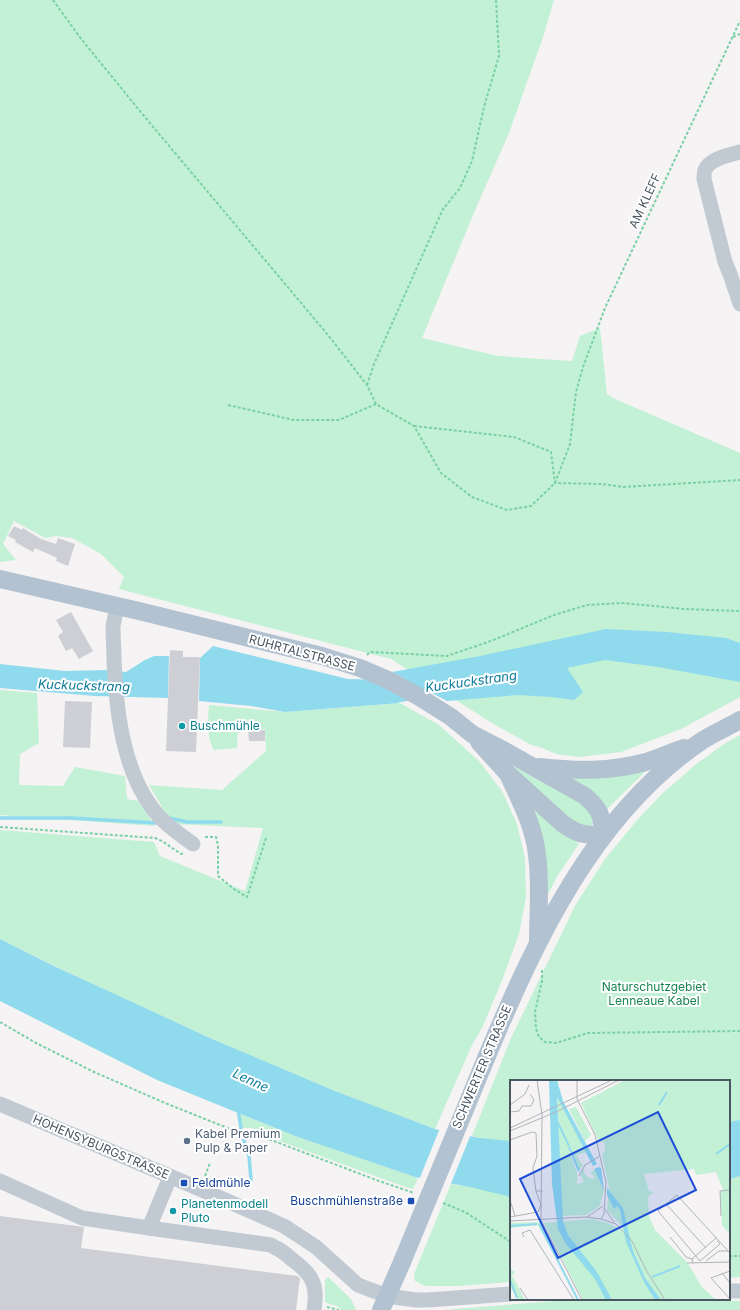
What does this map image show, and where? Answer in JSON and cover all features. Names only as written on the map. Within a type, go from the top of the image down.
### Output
[{"type":"main road","name":"RUHRTALSTRASSE","points":[[0,579],[315,654],[357,667],[388,680],[416,695],[451,717],[472,734],[508,774],[570,829],[584,835],[604,835],[601,814],[591,802],[578,792],[472,734]]},
{"type":"main road","points":[[530,766],[588,771],[623,768],[648,762],[703,740],[740,720]]},
{"type":"main road","name":"SCHWERTER STRASSE","points":[[384,1303],[497,1032],[529,961],[573,881],[604,835],[633,802],[672,764],[703,740]]},
{"type":"main road","points":[[508,774],[523,807],[537,854],[539,900],[538,944]]},
{"type":"street","points":[[740,152],[709,164],[704,175],[725,262],[737,282],[740,304]]},
{"type":"street","points":[[118,606],[113,625],[116,697],[125,746],[138,782],[152,808],[168,825],[193,844]]},
{"type":"street","name":"HOHENSYBURGSTRASSE","points":[[0,1104],[284,1226],[316,1247],[358,1285],[384,1303]]},
{"type":"street","points":[[149,1228],[170,1177]]},
{"type":"street","points":[[0,1181],[82,1218],[264,1244],[276,1248],[305,1269],[311,1278],[315,1288],[314,1310]]},
{"type":"street","points":[[384,1303],[510,1294]]},
{"type":"path","points":[[53,0],[82,40],[115,81],[328,335],[367,385],[376,404],[414,426],[514,437],[551,452],[555,483]]},
{"type":"path","points":[[367,385],[374,364],[443,209],[460,188],[472,162],[484,107],[499,56],[496,0]]},
{"type":"path","name":"AM KLEFF","points":[[555,483],[570,444],[576,392],[583,367],[605,308],[740,21]]},
{"type":"path","points":[[732,37],[740,34]]},
{"type":"path","points":[[228,405],[294,420],[339,420],[376,404]]},
{"type":"path","points":[[414,426],[441,473],[472,497],[507,510],[532,506],[555,483],[602,484],[623,487],[740,480]]},
{"type":"path","points":[[357,667],[370,652],[447,656],[491,641],[554,615],[587,605],[622,603],[684,609],[740,611]]},
{"type":"path","points":[[0,827],[155,838],[181,854],[185,853],[200,837],[216,838],[218,845],[218,876],[247,897],[266,838]]},
{"type":"path","points":[[529,961],[542,970],[542,981],[535,1012],[536,1029],[539,1037],[544,1042],[556,1043],[588,1033],[740,1031]]},
{"type":"path","points":[[0,1022],[38,1044],[94,1072],[165,1103],[235,1131],[252,1132],[378,1181],[419,1194]]},
{"type":"path","points":[[206,1174],[210,1163]]},
{"type":"path","points":[[438,1202],[466,1212],[510,1241]]},
{"type":"green space","points":[[0,0],[554,0],[543,37],[509,133],[422,338],[498,356],[572,361],[580,336],[600,328],[607,394],[613,398],[740,453],[740,697],[681,729],[621,752],[578,757],[556,754],[531,745],[492,723],[391,659],[119,589],[124,577],[101,554],[72,538],[56,536],[45,538],[14,521],[3,544],[16,560],[0,562]]},
{"type":"green space","points":[[0,690],[37,693],[39,743],[20,754],[19,785],[63,786],[75,767],[125,776],[127,799],[138,801],[155,826],[0,815]]},
{"type":"green space","points":[[400,703],[439,725],[479,761],[502,791],[517,824],[525,858],[526,897],[519,934],[483,1026],[472,1045],[435,1129],[346,1095],[249,1055],[82,979],[0,939],[0,830],[154,842],[160,856],[245,891],[263,828],[172,824],[149,785],[222,790],[266,751],[265,729],[238,731],[237,748],[214,750],[211,745],[209,734],[209,705],[285,712]]},
{"type":"green space","name":"Naturschutzgebiet Lenneaue Kabel","points":[[740,735],[740,1277],[730,1278],[730,1080],[510,1080],[510,1282],[458,1286],[425,1286],[415,1281],[414,1274],[451,1184],[461,1186],[481,1138],[472,1136],[511,1038],[576,904],[605,859],[638,819],[662,794],[695,765],[724,744]]},
{"type":"green space","points":[[515,767],[589,808],[593,824],[589,828],[579,828],[514,769]]},
{"type":"green space","points":[[647,770],[606,810],[565,777]]},
{"type":"green space","points":[[528,801],[579,844],[558,875],[547,896]]},
{"type":"green space","points":[[240,1114],[295,1136],[418,1178],[413,1189],[394,1183],[274,1139],[252,1128],[242,1128]]},
{"type":"green space","points":[[328,1277],[351,1299],[356,1310],[341,1310],[338,1307],[325,1302],[325,1280]]},
{"type":"green space","points":[[554,1301],[740,1301],[740,1310],[443,1310]]},
{"type":"water","points":[[606,629],[667,632],[726,638],[740,643],[740,682],[658,667],[605,660],[567,668],[583,692],[574,700],[518,695],[447,701],[392,672],[480,656]]},
{"type":"water","points":[[213,646],[348,679],[400,703],[285,712],[251,706],[199,701],[200,658]]},
{"type":"water","points":[[154,656],[169,656],[168,698],[95,696],[0,688],[0,664],[65,671],[107,670],[126,672]]},
{"type":"water","name":"Lenne","points":[[0,939],[54,966],[210,1038],[335,1091],[435,1129],[480,1138],[510,1141],[510,1197],[470,1187],[415,1177],[295,1136],[157,1080],[0,1001]]},
{"type":"water","points":[[740,1120],[740,1176],[730,1179],[730,1122]]},
{"type":"pier","points":[[440,1128],[471,1134],[450,1186],[419,1180]]},
{"type":"building","points":[[14,526],[22,530],[23,528],[41,539],[56,544],[58,538],[75,544],[68,566],[56,561],[57,558],[35,548],[33,552],[15,542],[16,540],[8,536]]},
{"type":"building","points":[[71,612],[93,651],[79,659],[72,648],[66,651],[58,636],[63,632],[56,620]]},
{"type":"building","name":"Buschmühle","points":[[170,650],[183,651],[183,657],[200,657],[196,752],[166,751]]},
{"type":"building","points":[[65,701],[92,702],[90,748],[63,747]]},
{"type":"building","points":[[265,730],[265,741],[249,741],[248,731]]},
{"type":"building","points":[[0,1216],[84,1227],[81,1248],[297,1276],[300,1278],[296,1310],[0,1310]]},
{"type":"waterway","name":"Kuckuckstrang","points":[[347,690],[401,691],[418,688]]},
{"type":"waterway","points":[[0,818],[71,818],[157,823]]},
{"type":"waterway","points":[[169,818],[187,822],[221,822]]},
{"type":"waterway","points":[[238,1109],[242,1135],[249,1156],[251,1180]]},
{"type":"place","name":"Buschmühle","points":[[182,726]]},
{"type":"place","name":"Kabel Premium Pulp & Paper","points":[[187,1141]]},
{"type":"place","name":"Feldmühle","points":[[184,1183]]},
{"type":"place","name":"Buschmühlenstraße","points":[[411,1201]]},
{"type":"place","name":"Planetenmodell Pluto","points":[[173,1211]]}]
